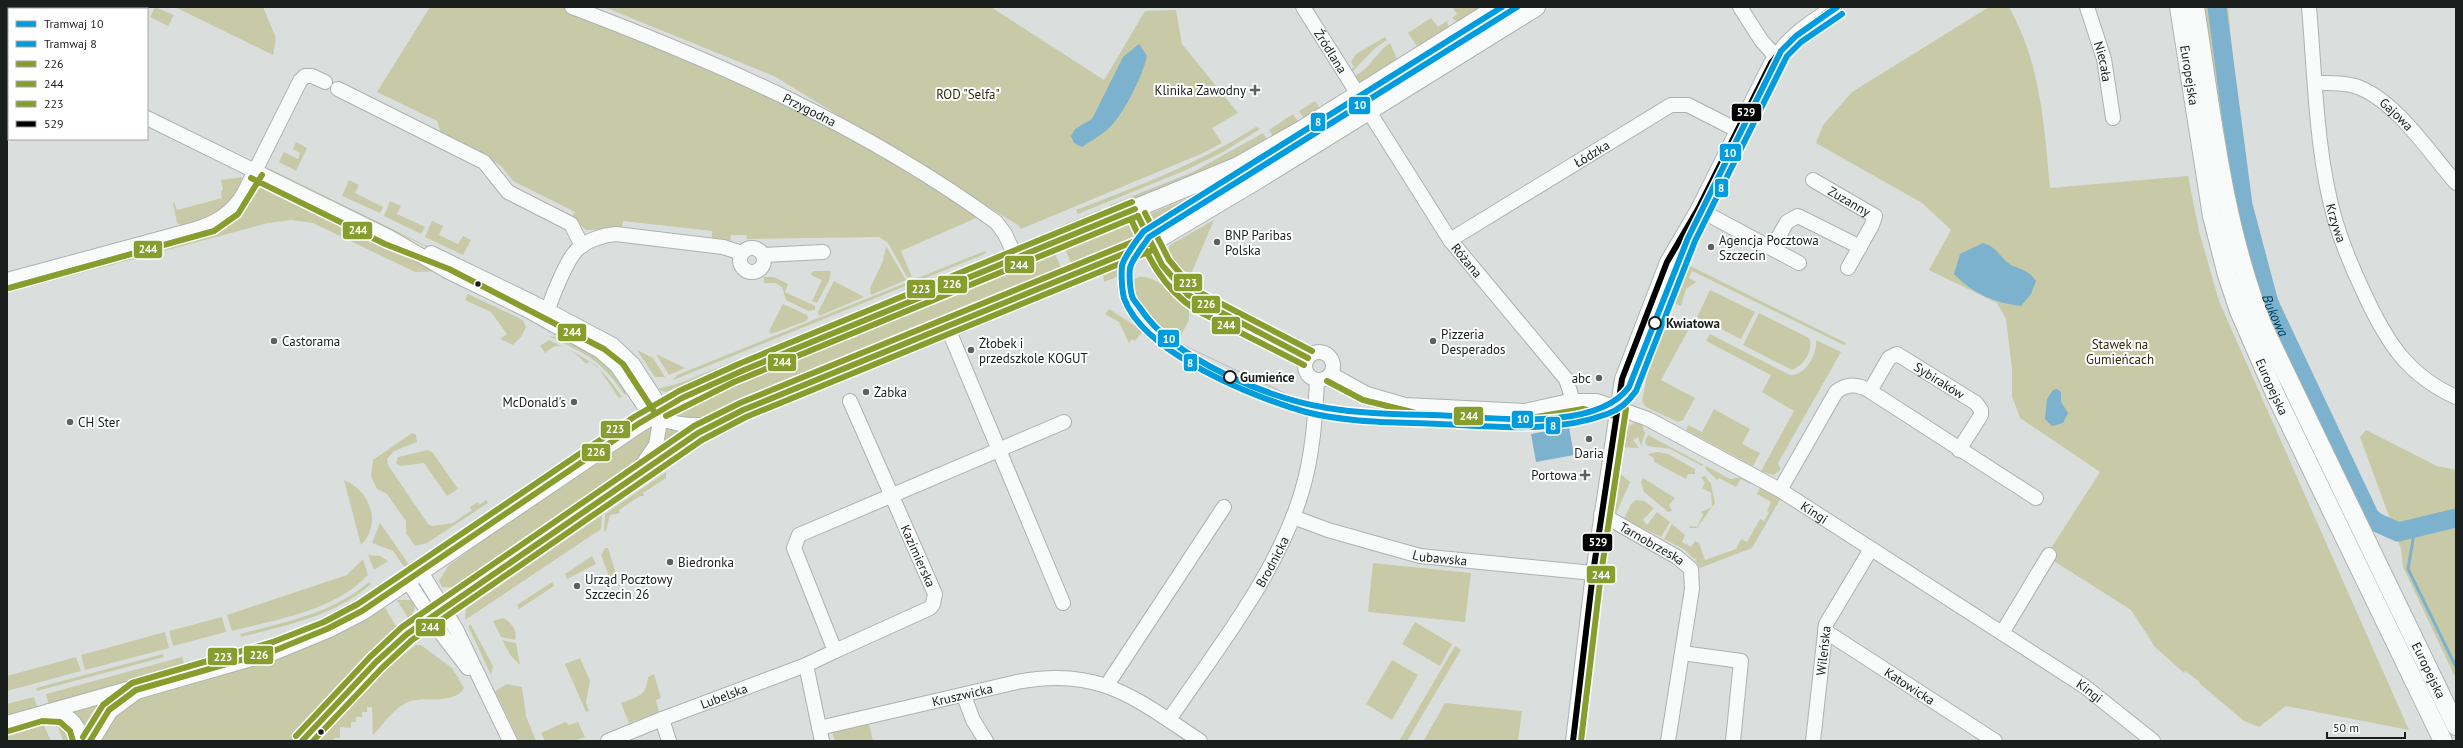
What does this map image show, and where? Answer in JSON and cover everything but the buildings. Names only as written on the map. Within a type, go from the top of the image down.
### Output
[{"type":"main road","points":[[90,741],[103,718],[119,701],[136,690],[269,652],[305,639],[362,611],[659,414],[717,381],[1135,209],[1250,160],[1358,95],[1498,7]]},
{"type":"main road","points":[[302,741],[381,657],[438,612],[698,433],[724,419],[1150,243],[1238,192],[1536,7]]},
{"type":"main road","name":"Europejska","points":[[2179,7],[2212,216],[2238,311],[2276,396],[2443,741]]},
{"type":"main road","name":"Europejska","points":[[2195,7],[2224,192],[2234,238],[2252,297],[2263,326],[2456,726]]},
{"type":"street","name":"Przygodna","points":[[572,7],[740,74],[790,99],[888,153],[996,222],[1005,234],[1016,258]]},
{"type":"street","name":"Źródlana","points":[[1303,7],[1369,111]]},
{"type":"street","points":[[1740,7],[1761,40],[1775,56]]},
{"type":"street","points":[[1573,741],[1601,514],[1623,373],[1670,256],[1698,209],[1775,56],[1802,27],[1834,7]]},
{"type":"street","name":"Niecała","points":[[2087,7],[2104,59],[2113,118]]},
{"type":"street","name":"Krzywa","points":[[2309,7],[2316,83],[2331,201],[2341,237],[2355,272],[2383,331],[2399,356],[2419,375],[2456,397]]},
{"type":"street","points":[[7,280],[211,224],[224,216],[238,203],[300,81],[305,76],[312,76],[325,82]]},
{"type":"street","name":"Gajowa","points":[[2316,83],[2349,84],[2379,99],[2400,118],[2456,183]]},
{"type":"street","points":[[338,89],[484,162],[508,192],[571,224],[582,246]]},
{"type":"street","name":"Łódzka","points":[[1450,240],[1671,104],[1688,105],[1737,130]]},
{"type":"street","name":"Różana","points":[[1369,111],[1450,240],[1566,378],[1573,401]]},
{"type":"street","points":[[148,118],[389,237],[449,272],[527,310],[605,354],[617,366],[647,410],[696,424],[710,424],[724,419]]},
{"type":"street","name":"Zuzanny","points":[[1813,180],[1874,216],[1872,225],[1848,268]]},
{"type":"street","points":[[1135,209],[1150,243],[1169,276],[1190,296],[1308,358]]},
{"type":"street","points":[[1698,209],[1799,263]]},
{"type":"street","points":[[1772,248],[1787,222],[1798,216],[1860,247]]},
{"type":"street","points":[[548,311],[553,296],[574,252],[582,246],[602,237],[616,234],[724,247],[742,253]]},
{"type":"street","points":[[389,237],[452,262],[548,311],[620,351],[633,364],[659,414],[656,445],[630,480]]},
{"type":"street","points":[[752,247],[758,249],[763,255],[762,266],[751,272],[745,270],[740,264],[742,253],[752,247]]},
{"type":"street","points":[[763,255],[823,252]]},
{"type":"street","points":[[947,326],[1000,449],[1063,603]]},
{"type":"street","points":[[1316,353],[1327,355],[1332,364],[1331,374],[1324,380],[1311,378],[1306,371],[1308,358],[1316,353]]},
{"type":"street","name":"Sybiraków","points":[[1870,391],[1890,358],[1897,354],[1976,403],[1981,410],[1981,415],[1959,450]]},
{"type":"street","points":[[1331,374],[1372,396],[1415,406],[1525,411],[1573,401],[1596,400],[1618,408]]},
{"type":"street","name":"Brodnicka","points":[[1169,720],[1260,582],[1275,557],[1293,517],[1311,453],[1317,380]]},
{"type":"street","points":[[1780,490],[1836,392],[1847,386],[1853,385],[1870,391],[1959,450],[2036,498]]},
{"type":"street","name":"Kazimierska","points":[[806,665],[930,608],[933,604],[935,594],[850,401]]},
{"type":"street","name":"Kingi","points":[[1618,408],[1665,427],[1780,490],[2084,686],[2153,741]]},
{"type":"street","points":[[834,651],[794,548],[799,535],[1064,422]]},
{"type":"street","points":[[1107,685],[1224,508]]},
{"type":"street","name":"Tarnobrzeska","points":[[1601,514],[1677,557],[1691,569],[1692,589],[1668,741]]},
{"type":"street","name":"Lubawska","points":[[1293,517],[1328,530],[1420,556],[1593,573]]},
{"type":"street","name":"Wileńska","points":[[1813,741],[1825,631],[1829,618],[1871,549]]},
{"type":"street","points":[[2002,633],[2050,555]]},
{"type":"street","points":[[415,576],[483,687],[510,741]]},
{"type":"street","name":"Katowicka","points":[[1825,631],[1995,741]]},
{"type":"street","points":[[1682,652],[1741,661],[1733,741]]},
{"type":"street","points":[[806,665],[820,734]]},
{"type":"street","name":"Lubelska","points":[[608,741],[806,665]]},
{"type":"street","name":"Kruszwicka","points":[[820,734],[964,696],[1044,678],[1079,678],[1107,685],[1132,697],[1169,720],[1182,736],[1200,741]]},
{"type":"street","points":[[7,723],[128,688],[162,682]]},
{"type":"street","points":[[964,696],[973,720],[986,741]]},
{"type":"street","points":[[48,711],[61,713],[73,720],[79,730],[81,741]]},
{"type":"street","points":[[662,720],[669,741]]},
{"type":"green space","points":[[155,7],[174,15],[168,26],[150,17]]},
{"type":"green space","points":[[175,7],[263,7],[276,38],[273,55]]},
{"type":"green space","points":[[430,7],[572,7],[739,74],[981,212],[976,218],[901,251],[912,277],[907,277],[888,243],[879,237],[747,239],[746,235],[731,235],[730,241],[712,238],[712,231],[623,221],[622,229],[586,230],[572,217],[575,212],[513,181],[500,165],[441,133],[437,121],[377,92]]},
{"type":"green space","name":"ROD \"Selfa\"","points":[[604,7],[991,7],[1104,80],[1145,11],[1176,10],[1182,44],[1238,113],[1212,128],[1222,143],[1203,153],[1021,229],[1018,225],[774,76]]},
{"type":"green space","points":[[1452,7],[1489,7],[1458,23],[1452,18],[1457,14]]},
{"type":"green space","name":"Stawek na Gumieńcach","points":[[1989,7],[2009,7],[2028,50],[2043,118],[2050,188],[2188,176],[2199,231],[2219,301],[2409,730],[2286,706],[2259,727],[2244,721],[2199,683],[2200,682],[2185,671],[2184,673],[2155,647],[2131,610],[2046,556],[2100,472],[2020,418],[2012,396],[2012,369],[2006,319],[1997,303],[1929,270],[1951,230],[1922,203],[1816,143],[1823,125],[1852,92]]},
{"type":"green space","points":[[2201,7],[2228,7],[2238,114],[2256,238],[2264,266],[2284,313],[2270,323],[2242,244]]},
{"type":"green space","points":[[1431,18],[1438,27],[1447,21],[1449,29],[1421,47],[1417,46],[1408,33]]},
{"type":"green space","points":[[1385,37],[1387,40],[1374,49],[1350,74],[1349,71],[1354,67],[1351,62],[1356,54]]},
{"type":"green space","points":[[1390,43],[1398,61],[1361,83],[1352,77],[1363,71]]},
{"type":"green space","points":[[1315,101],[1321,110],[1308,119],[1303,117],[1299,111]]},
{"type":"green space","points":[[1344,113],[1152,231],[1147,220],[1150,214],[1226,182]]},
{"type":"green space","points":[[1293,114],[1300,125],[1275,139],[1269,130]]},
{"type":"green space","points":[[1256,127],[1260,129],[1223,152],[1186,170],[1078,214],[1076,210],[1191,163]]},
{"type":"green space","points":[[1263,133],[1269,143],[1112,213],[1110,205],[1193,172]]},
{"type":"green space","points":[[296,142],[307,148],[296,171],[279,162],[284,152],[298,159],[300,153],[293,149]]},
{"type":"green space","points":[[268,168],[431,248],[431,249],[273,173]]},
{"type":"green space","points":[[242,177],[238,193],[218,214],[183,226],[177,223],[174,202],[177,210],[222,198],[221,192],[223,189],[221,180]]},
{"type":"green space","points":[[349,180],[359,185],[355,193],[383,207],[380,213],[342,196]]},
{"type":"green space","points":[[263,183],[439,271],[415,272],[313,223],[291,220],[268,223],[7,293],[7,285],[202,234],[255,186]]},
{"type":"green space","points":[[390,201],[401,206],[397,214],[425,227],[421,234],[384,216]]},
{"type":"green space","points":[[1101,209],[1104,216],[1060,234],[1058,227]]},
{"type":"green space","points":[[1705,216],[1707,217],[1679,275],[1673,279],[1687,245],[1689,246]]},
{"type":"green space","points":[[1214,220],[1191,274],[1178,267],[1169,255],[1168,250],[1170,245]]},
{"type":"green space","points":[[432,221],[443,226],[439,235],[458,244],[463,236],[471,240],[463,255],[425,237]]},
{"type":"green space","points":[[1124,222],[1134,225],[1140,238],[1073,268],[1063,244]]},
{"type":"green space","points":[[886,246],[906,280],[871,295],[870,288],[883,261]]},
{"type":"green space","points":[[1053,249],[1063,272],[718,416],[690,420],[669,415],[670,411]]},
{"type":"green space","points":[[985,251],[986,253],[980,256],[673,380],[677,375]]},
{"type":"green space","points":[[1126,261],[1122,275],[1104,282],[1103,271]]},
{"type":"green space","points":[[1688,265],[1846,343],[1844,345],[1692,271],[1689,278],[1696,282],[1686,289],[1681,306],[1672,302]]},
{"type":"green space","points":[[813,271],[831,271],[829,281],[817,303],[812,301],[822,280],[811,275]]},
{"type":"green space","points":[[764,277],[774,277],[788,284],[785,292],[815,306],[815,310],[808,311],[786,300],[782,287],[776,283],[764,283]]},
{"type":"green space","points":[[942,277],[944,281],[778,349],[718,369],[675,390],[665,392],[657,389],[680,383]]},
{"type":"green space","points":[[1139,277],[1152,279],[1160,283],[1174,293],[1189,309],[1189,320],[1178,341],[1161,332],[1145,318],[1139,309],[1132,290],[1132,280]]},
{"type":"green space","points":[[834,281],[864,297],[819,316],[818,312]]},
{"type":"green space","points":[[1710,290],[1755,312],[1741,339],[1697,317]]},
{"type":"green space","points":[[468,294],[523,320],[526,327],[521,337],[513,345],[500,339],[507,334],[491,312],[465,300]]},
{"type":"green space","points":[[783,304],[807,315],[808,318],[806,321],[771,334],[769,331]]},
{"type":"green space","points":[[1109,309],[1143,331],[1135,341],[1132,339],[1129,343],[1119,322],[1105,314]]},
{"type":"green space","points":[[1759,313],[1809,338],[1810,348],[1807,357],[1796,368],[1792,370],[1743,345]]},
{"type":"green space","points":[[1667,314],[1690,327],[1661,380],[1695,398],[1683,420],[1678,422],[1646,407],[1642,401],[1649,366]]},
{"type":"green space","points":[[1710,334],[1790,375],[1795,375],[1809,364],[1815,352],[1816,340],[1841,352],[1778,463],[1781,469],[1774,475],[1761,471],[1794,411],[1762,392],[1771,375],[1706,341]]},
{"type":"green space","points":[[549,336],[563,338],[606,362],[630,395],[624,394],[607,372],[583,353]]},
{"type":"green space","points":[[549,340],[564,347],[556,346],[545,353],[540,346]]},
{"type":"green space","points":[[568,349],[582,357],[590,361],[586,364]]},
{"type":"green space","points":[[637,350],[653,358],[665,377],[655,377]]},
{"type":"green space","points":[[656,354],[685,368],[669,375]]},
{"type":"green space","points":[[599,368],[614,385],[622,397],[619,398]]},
{"type":"green space","points":[[1714,409],[1750,429],[1742,444],[1760,453],[1753,466],[1686,430],[1688,425],[1702,432]]},
{"type":"green space","points":[[664,422],[695,428],[654,456]]},
{"type":"green space","points":[[1636,422],[1642,425],[1645,433],[1641,446],[1638,437],[1633,440],[1639,448],[1622,447],[1626,428]]},
{"type":"green space","points":[[654,423],[654,435],[638,461],[553,526],[473,581],[458,588],[442,587],[439,581],[448,566],[573,474]]},
{"type":"green space","points":[[2366,430],[2437,466],[2456,470],[2456,679],[2403,567],[2401,549],[2360,437]]},
{"type":"green space","points":[[412,433],[416,435],[417,442],[394,451],[387,459],[388,465],[428,524],[432,526],[453,523],[472,510],[470,507],[478,502],[479,505],[486,500],[488,503],[427,543],[415,546],[406,533],[406,521],[387,494],[377,489],[371,476],[373,460]]},
{"type":"green space","points":[[1648,435],[1704,465],[1702,466],[1670,449],[1647,446],[1645,442]]},
{"type":"green space","points":[[428,450],[433,453],[458,489],[447,496],[424,463],[401,466],[396,463],[398,457]]},
{"type":"green space","points":[[1658,452],[1668,454],[1695,469],[1695,474],[1688,474],[1686,479],[1654,462],[1654,458],[1647,454]]},
{"type":"green space","points":[[1706,466],[1730,479],[1744,477],[1751,481],[1750,484],[1741,479],[1736,487],[1719,478],[1717,480],[1705,468]]},
{"type":"green space","points":[[666,472],[666,478],[643,493],[644,496],[640,496],[619,510],[620,513],[610,515],[606,530],[604,532],[605,514]]},
{"type":"green space","points":[[1621,474],[1630,482],[1616,514],[1611,505],[1616,478],[1620,479]]},
{"type":"green space","points":[[1705,476],[1711,484],[1715,503],[1697,528],[1689,528],[1690,526],[1697,527],[1703,515],[1701,512],[1712,507],[1711,493],[1702,488],[1705,483],[1701,477]]},
{"type":"green space","points":[[1643,478],[1675,498],[1669,505],[1672,511],[1668,512],[1644,492],[1641,482]]},
{"type":"green space","points":[[344,480],[361,492],[367,500],[370,509],[372,518],[371,528],[361,545]]},
{"type":"green space","points":[[1760,487],[1781,498],[1752,548],[1700,568],[1695,560],[1697,557],[1694,559],[1685,550],[1664,539],[1672,524],[1685,535],[1682,542],[1691,547],[1695,541],[1699,543],[1705,560],[1736,549],[1741,539],[1747,542],[1760,519],[1764,521],[1769,512],[1767,511],[1771,502],[1757,494]]},
{"type":"green space","points":[[1636,500],[1644,501],[1654,508],[1643,520],[1647,525],[1657,512],[1670,522],[1661,537],[1624,519],[1631,504]]},
{"type":"green space","points":[[602,515],[601,529],[465,620],[466,609]]},
{"type":"green space","points":[[380,523],[412,569],[408,572],[393,551],[372,543]]},
{"type":"green space","points":[[605,548],[608,548],[620,587],[609,576],[601,555]]},
{"type":"green space","points":[[368,555],[380,556],[388,561],[374,570]]},
{"type":"green space","points":[[592,556],[596,564],[567,579],[565,574]]},
{"type":"green space","points":[[363,559],[368,575],[339,597],[286,618],[232,631],[227,615],[347,575]]},
{"type":"green space","points":[[1373,563],[1471,573],[1465,622],[1368,612]]},
{"type":"green space","points":[[369,582],[371,584],[357,595],[326,612],[242,637],[240,634],[292,620],[324,609],[355,593]]},
{"type":"green space","points":[[552,582],[554,586],[519,609],[517,605]]},
{"type":"green space","points":[[397,600],[410,600],[415,603],[414,611],[408,618]]},
{"type":"green space","points":[[383,604],[397,628],[345,678],[294,741],[96,741],[104,727],[131,699]]},
{"type":"green space","points":[[222,617],[226,632],[173,646],[169,631]]},
{"type":"green space","points":[[503,618],[509,622],[515,630],[515,640],[501,637],[493,621]]},
{"type":"green space","points":[[1415,622],[1452,644],[1440,666],[1402,644]]},
{"type":"green space","points":[[471,625],[493,666],[491,675],[468,626]]},
{"type":"green space","points":[[165,632],[169,648],[85,670],[81,655]]},
{"type":"green space","points":[[502,640],[516,643],[520,665],[511,656]]},
{"type":"green space","points":[[416,645],[421,645],[452,668],[464,688],[459,694],[445,699],[421,700],[406,703],[392,713],[373,735],[372,707],[367,707],[367,712],[362,712],[362,717],[356,717],[356,722],[351,722],[351,728],[340,727],[340,738],[334,738],[334,741],[318,741],[389,666]]},
{"type":"green space","points":[[1455,646],[1461,650],[1407,741],[1399,741]]},
{"type":"green space","points":[[163,654],[164,657],[37,691],[36,688]]},
{"type":"green space","points":[[76,657],[81,671],[7,691],[7,676]]},
{"type":"green space","points":[[182,657],[184,664],[150,674],[133,683],[49,706],[46,694]]},
{"type":"green space","points":[[580,658],[590,681],[586,702],[589,711],[586,712],[565,664]]},
{"type":"green space","points":[[1392,660],[1418,675],[1392,720],[1366,704]]},
{"type":"green space","points":[[654,674],[661,698],[656,700],[659,712],[629,723],[621,703],[640,695],[645,689],[648,677]]},
{"type":"green space","points":[[507,684],[522,687],[526,716],[536,741],[519,741],[495,691]]},
{"type":"green space","points":[[115,696],[84,740],[66,709]]},
{"type":"green space","points":[[34,697],[38,709],[7,717],[7,704]]},
{"type":"green space","points":[[1445,703],[1522,711],[1518,741],[1424,740]]},
{"type":"green space","points":[[54,716],[67,722],[76,741],[63,741]]},
{"type":"green space","points":[[41,719],[51,741],[7,741],[7,728]]},
{"type":"green space","points":[[868,720],[873,741],[835,741],[831,728]]},
{"type":"green space","points":[[565,722],[569,725],[578,722],[585,737],[573,741],[545,741],[541,733]]},
{"type":"water","points":[[1139,44],[1147,56],[1145,64],[1137,84],[1120,115],[1108,129],[1082,147],[1074,143],[1071,136],[1075,129],[1092,119],[1123,57]]},
{"type":"water","points":[[1983,243],[1994,249],[2010,265],[2033,276],[2036,281],[2031,294],[2021,306],[2011,305],[1984,296],[1968,287],[1954,274],[1960,254]]},
{"type":"water","points":[[2057,389],[2061,392],[2061,402],[2068,413],[2063,423],[2052,426],[2045,419],[2047,399],[2053,390]]},
{"type":"water","points":[[1569,427],[1574,455],[1536,462],[1531,434]]},
{"type":"waterway","name":"Bukowa","points":[[2217,7],[2243,205],[2269,303],[2370,517],[2378,523],[2398,532],[2456,518]]},
{"type":"waterway","points":[[2415,528],[2408,569],[2456,667]]},
{"type":"tram line","name":"8","points":[[1502,7],[1144,231],[1128,254],[1122,266],[1124,298],[1135,318],[1153,337],[1176,355],[1203,370],[1259,396],[1322,416],[1372,421],[1524,427],[1566,424],[1587,420],[1616,410],[1636,391],[1695,241],[1787,56],[1801,42],[1842,14]]},
{"type":"tram line","name":"10","points":[[1517,7],[1149,237],[1131,264],[1130,282],[1133,299],[1155,327],[1175,344],[1224,374],[1251,386],[1278,395],[1303,403],[1327,408],[1375,413],[1498,419],[1548,419],[1573,416],[1595,410],[1615,401],[1629,387],[1688,238],[1781,51],[1796,36],[1837,7]]},
{"type":"tram line","points":[[1150,324],[1177,342],[1303,402]]},
{"type":"transit line","name":"529","points":[[1573,741],[1593,573],[1622,379],[1667,262],[1698,209],[1771,63],[1791,39],[1834,7]]},
{"type":"transit line","name":"244","points":[[9,288],[214,231],[238,214],[262,175]]},
{"type":"transit line","name":"244","points":[[251,178],[385,244],[449,269],[604,349],[623,364],[655,413]]},
{"type":"transit line","name":"223","points":[[83,737],[103,705],[132,683],[273,642],[324,622],[358,604],[634,417],[679,391],[741,363],[1132,202]]},
{"type":"transit line","name":"226","points":[[90,741],[109,710],[136,690],[276,650],[327,629],[362,611],[638,424],[682,398],[744,370],[1135,209]]},
{"type":"transit line","name":"223","points":[[1145,213],[1169,260],[1193,289],[1312,351]]},
{"type":"transit line","name":"226","points":[[1138,216],[1162,265],[1188,295],[1308,358]]},
{"type":"transit line","name":"244","points":[[666,416],[734,382],[1138,216]]},
{"type":"transit line","name":"244","points":[[1131,219],[1157,270],[1174,292],[1184,301],[1196,310],[1304,365]]},
{"type":"transit line","name":"223","points":[[296,736],[370,657],[402,627],[694,426],[740,403],[1147,236]]},
{"type":"transit line","name":"226","points":[[302,741],[376,662],[407,634],[698,433],[743,410],[1150,243]]},
{"type":"transit line","name":"244","points":[[313,741],[382,668],[412,640],[702,440],[746,417],[1153,250]]},
{"type":"transit line","name":"244","points":[[1327,381],[1363,400],[1416,413],[1524,419],[1583,409],[1615,416]]},
{"type":"transit line","name":"244","points":[[1581,741],[1601,574],[1626,409]]},
{"type":"transit line","name":"244","points":[[9,731],[42,721],[60,722],[70,731],[73,741]]},
{"type":"place","name":"Klinika Zawodny","points":[[1255,90]]},
{"type":"place","name":"BNP Paribas Polska","points":[[1217,242]]},
{"type":"place","name":"Agencja Pocztowa Szczecin","points":[[1711,247]]},
{"type":"place","name":"Kwiatowa","points":[[1655,323]]},
{"type":"place","name":"Castorama","points":[[274,341]]},
{"type":"place","name":"Pizzeria Desperados","points":[[1433,341]]},
{"type":"place","name":"Żłobek i przedszkole KOGUT","points":[[971,350]]},
{"type":"place","name":"Gumieńce","points":[[1230,377]]},
{"type":"place","name":"abc","points":[[1599,378]]},
{"type":"place","name":"Żabka","points":[[866,392]]},
{"type":"place","name":"McDonald's","points":[[574,402]]},
{"type":"place","name":"CH Ster","points":[[70,422]]},
{"type":"place","name":"Daria","points":[[1589,439]]},
{"type":"place","name":"Portowa","points":[[1585,475]]},
{"type":"place","name":"Biedronka","points":[[670,562]]},
{"type":"place","name":"Urząd Pocztowy Szczecin 26","points":[[577,586]]}]
